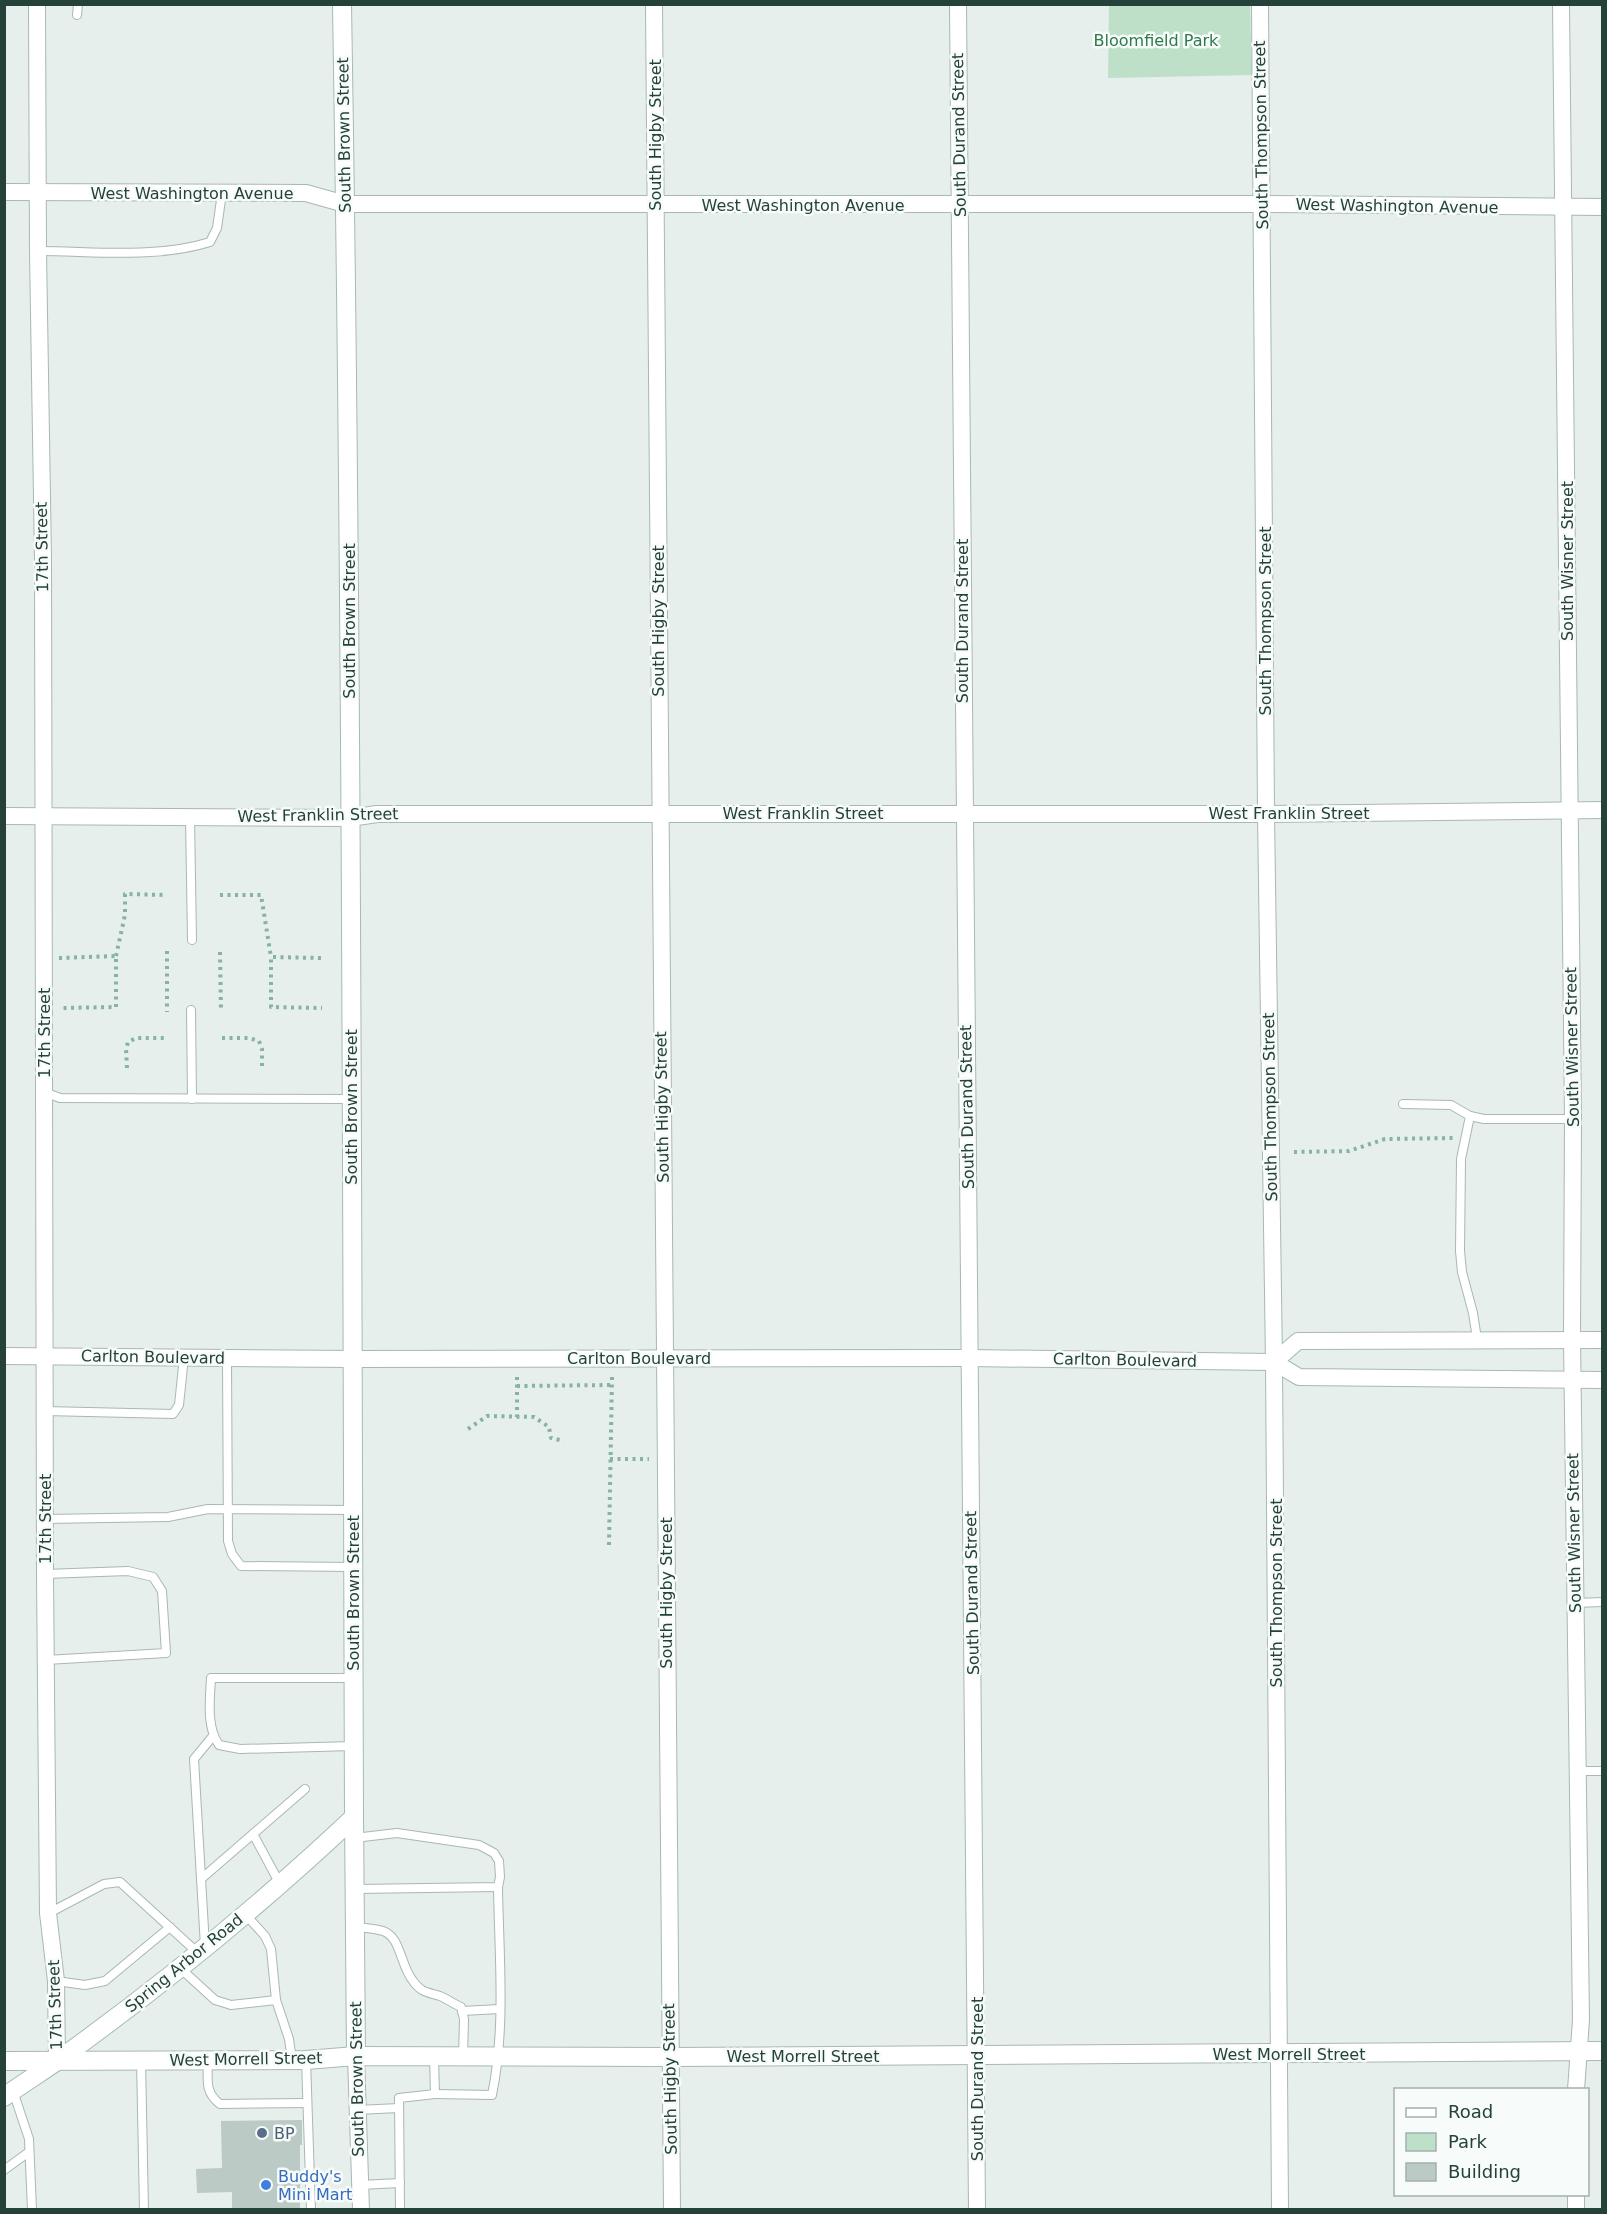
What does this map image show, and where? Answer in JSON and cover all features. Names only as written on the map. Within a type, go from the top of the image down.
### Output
[{"type":"main road","name":"South Brown Street","points":[[342,4],[350,818],[356,2056]]},
{"type":"main road","name":"Spring Arbor Road","points":[[9,2094],[57,2061],[180,1968],[280,1885],[354,1817]]},
{"type":"main road","name":"West Morrell Street","points":[[4,2061],[299,2060],[356,2056],[670,2057],[1602,2051]]},
{"type":"street","name":"17th Street","points":[[37,4],[43,560],[44,1519],[48,1913],[56,1981],[57,2061]]},
{"type":"street","name":"South Higby Street","points":[[654,4],[672,2210]]},
{"type":"street","name":"South Durand Street","points":[[958,4],[977,2210]]},
{"type":"street","name":"South Thompson Street","points":[[1260,4],[1280,2210]]},
{"type":"street","name":"South Wisner Street","points":[[1561,4],[1573,1119],[1572,1339],[1581,2008],[1576,2088]]},
{"type":"street","name":"West Washington Avenue","points":[[4,192],[306,193],[345,204],[1261,204],[1602,207]]},
{"type":"street","name":"West Franklin Street","points":[[4,816],[350,818],[377,814],[1266,814],[1602,810]]},
{"type":"street","points":[[1274,1362],[1298,1341],[1602,1340]]},
{"type":"street","name":"Carlton Boulevard","points":[[4,1356],[352,1359],[970,1358],[1274,1362],[1299,1377],[1602,1380]]},
{"type":"street","name":"South Brown Street","points":[[356,2056],[361,2210]]},
{"type":"lane","points":[[77,15],[78,4]]},
{"type":"lane","points":[[38,251],[147,252],[189,249],[210,242],[217,228],[222,193]]},
{"type":"lane","points":[[190,817],[192,940]]},
{"type":"lane","points":[[190,1010],[192,1099]]},
{"type":"lane","points":[[44,1092],[60,1098],[351,1099]]},
{"type":"lane","points":[[1403,1104],[1451,1105],[1470,1116],[1484,1119],[1573,1119]]},
{"type":"lane","points":[[1470,1116],[1461,1160],[1460,1251],[1462,1272],[1477,1339]]},
{"type":"lane","points":[[45,1411],[173,1414],[179,1405],[184,1357]]},
{"type":"lane","points":[[227,1358],[228,1541],[232,1554],[241,1566],[354,1567]]},
{"type":"lane","points":[[44,1519],[168,1517],[208,1509],[354,1510]]},
{"type":"lane","points":[[45,1574],[128,1571],[153,1577],[162,1591],[166,1653],[46,1660]]},
{"type":"lane","points":[[1575,1603],[1602,1602]]},
{"type":"lane","points":[[353,1678],[211,1678],[211,1720],[213,1736],[219,1744],[240,1749],[353,1746]]},
{"type":"lane","points":[[201,1950],[201,1879],[194,1759],[213,1736]]},
{"type":"lane","points":[[1578,1771],[1602,1771]]},
{"type":"lane","points":[[201,1879],[305,1789]]},
{"type":"lane","points":[[354,1838],[397,1833],[479,1845],[494,1853],[499,1861],[499,2057],[492,2095],[435,2094],[399,2098],[400,2210]]},
{"type":"lane","points":[[253,1834],[280,1885]]},
{"type":"lane","points":[[48,1913],[104,1884],[120,1882],[170,1927],[201,1950]]},
{"type":"lane","points":[[354,1889],[498,1887]]},
{"type":"lane","points":[[244,1914],[265,1936],[271,1949],[276,2000],[289,2039],[299,2060],[307,2103],[310,2210]]},
{"type":"lane","points":[[56,1981],[85,1985],[105,1981],[170,1927]]},
{"type":"lane","points":[[355,1927],[381,1930],[391,1935],[398,1945],[403,1965],[413,1981],[425,1993],[441,1997],[461,2007],[464,2019],[463,2057]]},
{"type":"lane","points":[[180,1968],[215,2000],[231,2005],[276,2000]]},
{"type":"lane","points":[[462,2011],[500,2009]]},
{"type":"lane","points":[[434,2056],[435,2094]]},
{"type":"lane","points":[[141,2060],[144,2210]]},
{"type":"lane","points":[[208,2060],[209,2090],[211,2097],[220,2104],[307,2103]]},
{"type":"lane","points":[[9,2094],[29,2139],[32,2210]]},
{"type":"lane","points":[[357,2110],[399,2109]]},
{"type":"lane","points":[[4,2170],[29,2152]]},
{"type":"lane","points":[[360,2185],[400,2183]]},
{"type":"path","points":[[60,1008],[116,1007],[116,956],[125,915],[125,894],[166,895]]},
{"type":"path","points":[[220,896],[261,895],[271,957],[271,1007],[322,1008]]},
{"type":"path","points":[[167,951],[167,1012]]},
{"type":"path","points":[[220,952],[221,1011]]},
{"type":"path","points":[[59,958],[116,956]]},
{"type":"path","points":[[271,957],[321,958]]},
{"type":"path","points":[[127,1068],[128,1042],[136,1038],[167,1038]]},
{"type":"path","points":[[222,1038],[249,1038],[259,1041],[262,1049],[262,1069]]},
{"type":"path","points":[[1294,1152],[1349,1151],[1385,1139],[1466,1138]]},
{"type":"path","points":[[609,1545],[612,1376]]},
{"type":"path","points":[[517,1377],[517,1417]]},
{"type":"path","points":[[517,1386],[612,1385]]},
{"type":"path","points":[[468,1429],[487,1416],[534,1417],[549,1427],[551,1438],[564,1441]]},
{"type":"path","points":[[610,1459],[651,1460]]},
{"type":"green space","name":"Bloomfield Park","points":[[1109,5],[1250,5],[1252,75],[1108,78]]},
{"type":"building","points":[[302,2120],[300,2209],[232,2210],[232,2192],[197,2193],[196,2169],[222,2168],[221,2121]]},
{"type":"place","name":"BP","points":[[262,2133]]},
{"type":"place","name":"Buddy's Mini Mart","points":[[266,2185]]}]
